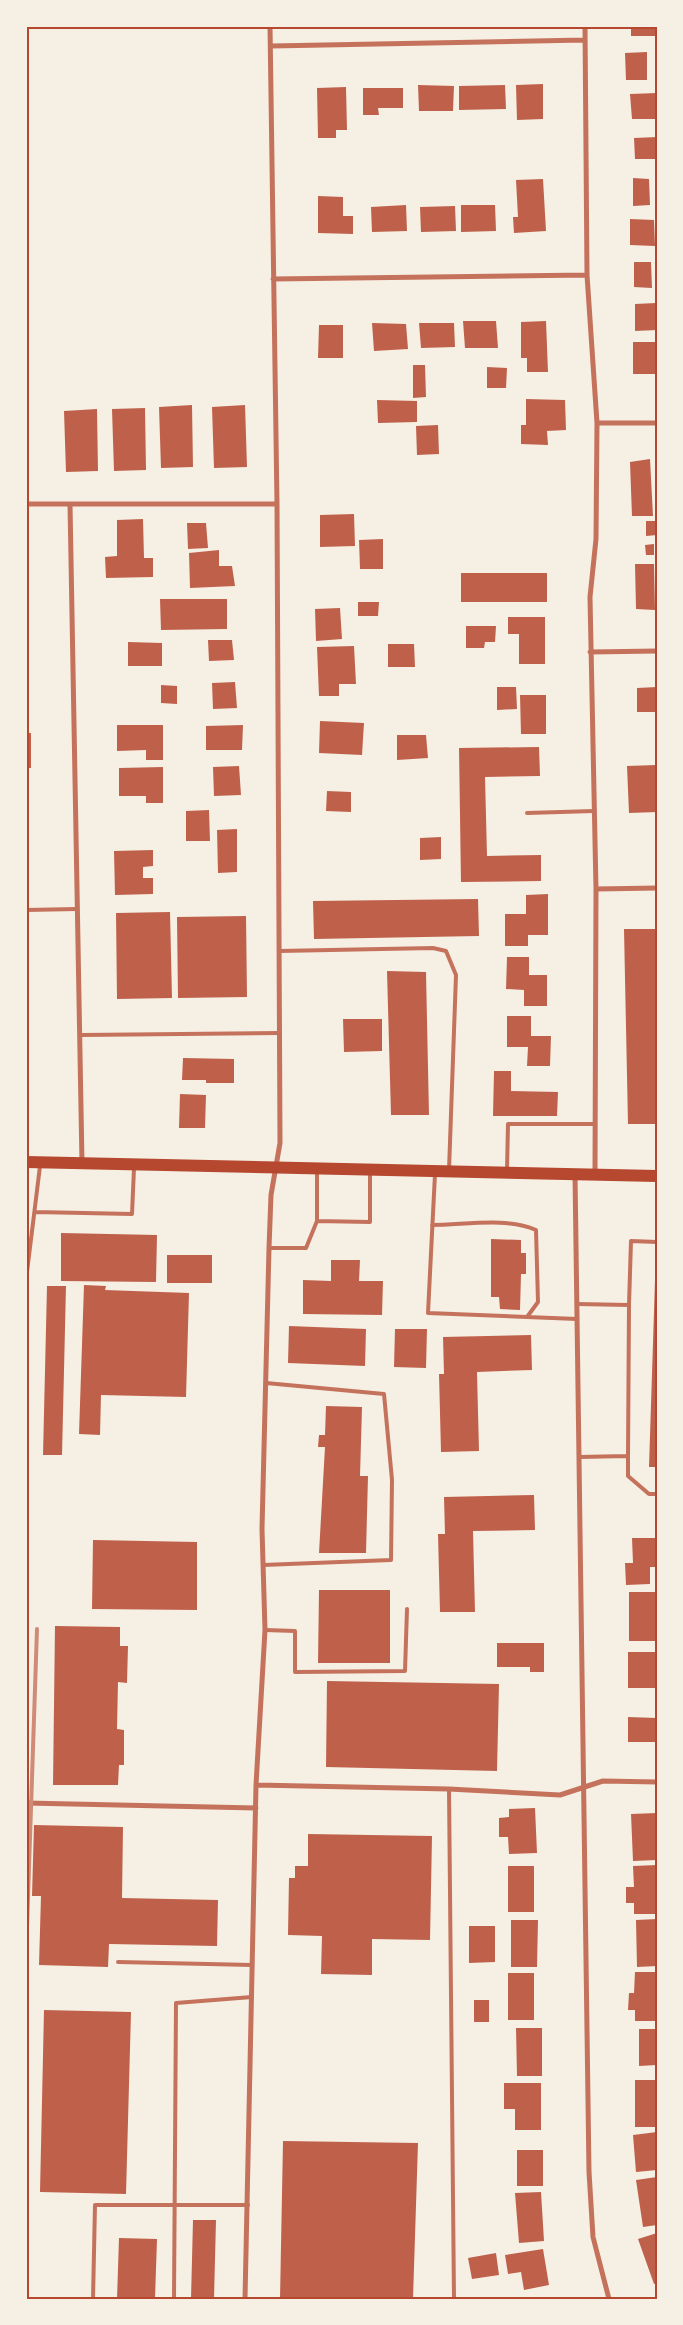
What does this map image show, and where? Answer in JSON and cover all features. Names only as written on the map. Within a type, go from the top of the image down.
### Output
[{"type":"main road","points":[[26,1162],[657,1176]]},
{"type":"street","points":[[245,2299],[256,1785],[265,1630],[262,1530],[269,1248],[271,1195],[280,1143],[277,504],[272,279],[270,26]]},
{"type":"street","points":[[585,26],[587,275],[597,423],[596,539],[590,597],[596,889],[595,1175]]},
{"type":"street","points":[[271,46],[585,40]]},
{"type":"street","points":[[272,279],[587,275]]},
{"type":"street","points":[[597,423],[657,423]]},
{"type":"street","points":[[26,504],[277,504]]},
{"type":"street","points":[[70,504],[82,1164]]},
{"type":"street","points":[[590,652],[657,651]]},
{"type":"street","points":[[596,889],[657,888]]},
{"type":"street","points":[[575,1174],[590,2190],[593,2238],[609,2299]]},
{"type":"street","points":[[256,1785],[449,1789],[560,1795],[603,1781],[657,1782]]},
{"type":"street","points":[[26,1803],[256,1808]]},
{"type":"lane","points":[[527,813],[594,812]]},
{"type":"lane","points":[[26,910],[77,909]]},
{"type":"lane","points":[[279,951],[433,948],[446,951],[456,975],[449,1172]]},
{"type":"lane","points":[[81,1035],[280,1033]]},
{"type":"lane","points":[[507,1173],[508,1124],[595,1124]]},
{"type":"lane","points":[[26,1280],[40,1163]]},
{"type":"lane","points":[[35,1212],[132,1214],[134,1165]]},
{"type":"lane","points":[[269,1248],[306,1248],[317,1221],[317,1169]]},
{"type":"lane","points":[[317,1221],[370,1222],[370,1170]]},
{"type":"lane","points":[[435,1172],[428,1314],[577,1319]]},
{"type":"lane","points":[[432,1225],[508,1222],[524,1225],[536,1230],[538,1302],[527,1317]]},
{"type":"lane","points":[[26,1226],[33,1226]]},
{"type":"lane","points":[[657,1242],[631,1241],[628,1456],[628,1476],[649,1494],[657,1494]]},
{"type":"lane","points":[[577,1304],[629,1305]]},
{"type":"lane","points":[[263,1565],[391,1560],[392,1480],[384,1394],[266,1383]]},
{"type":"lane","points":[[579,1457],[628,1456]]},
{"type":"lane","points":[[265,1630],[295,1631],[295,1672],[406,1671],[407,1609]]},
{"type":"lane","points":[[26,1669],[27,1622]]},
{"type":"lane","points":[[449,1789],[454,2299]]},
{"type":"lane","points":[[118,1962],[252,1965]]},
{"type":"lane","points":[[174,2299],[176,2003],[252,1997]]},
{"type":"lane","points":[[93,2299],[95,2205],[248,2205]]},
{"type":"building","points":[[631,26],[657,26],[657,36],[631,36]]},
{"type":"building","points":[[647,52],[647,80],[626,80],[625,53]]},
{"type":"building","points":[[543,84],[543,119],[517,120],[516,85]]},
{"type":"building","points":[[418,85],[454,86],[453,111],[419,111]]},
{"type":"building","points":[[505,85],[506,109],[459,110],[459,86]]},
{"type":"building","points":[[346,87],[347,130],[336,130],[336,138],[318,138],[317,88]]},
{"type":"building","points":[[363,88],[403,88],[403,108],[378,108],[379,115],[363,115]]},
{"type":"building","points":[[657,93],[657,119],[632,119],[630,94]]},
{"type":"building","points":[[657,137],[657,159],[635,159],[634,138]]},
{"type":"building","points":[[633,178],[649,179],[650,205],[633,206]]},
{"type":"building","points":[[543,179],[546,231],[514,233],[513,217],[518,217],[516,180]]},
{"type":"building","points":[[318,196],[343,197],[343,216],[353,216],[353,234],[318,233]]},
{"type":"building","points":[[406,205],[407,231],[372,232],[371,207]]},
{"type":"building","points":[[461,205],[495,205],[496,231],[461,232]]},
{"type":"building","points":[[455,206],[456,231],[421,232],[420,207]]},
{"type":"building","points":[[630,219],[654,220],[655,246],[630,245]]},
{"type":"building","points":[[634,262],[651,262],[652,288],[634,287]]},
{"type":"building","points":[[656,303],[657,330],[635,331],[635,304]]},
{"type":"building","points":[[463,321],[496,321],[498,348],[465,348]]},
{"type":"building","points":[[546,321],[548,372],[527,372],[527,358],[521,358],[521,322]]},
{"type":"building","points":[[372,323],[406,324],[408,349],[374,351]]},
{"type":"building","points":[[419,323],[454,323],[455,347],[421,348]]},
{"type":"building","points":[[319,325],[343,325],[343,358],[318,358]]},
{"type":"building","points":[[633,342],[657,342],[657,374],[633,374]]},
{"type":"building","points":[[413,365],[425,365],[426,397],[413,398]]},
{"type":"building","points":[[487,367],[507,368],[506,388],[487,388]]},
{"type":"building","points":[[526,399],[565,400],[566,430],[547,431],[548,445],[521,444],[521,425],[526,425]]},
{"type":"building","points":[[377,400],[417,401],[417,422],[378,423]]},
{"type":"building","points":[[192,405],[193,467],[161,468],[159,407]]},
{"type":"building","points":[[245,405],[247,467],[214,468],[212,407]]},
{"type":"building","points":[[145,408],[146,470],[114,471],[112,409]]},
{"type":"building","points":[[97,409],[98,471],[66,472],[64,411]]},
{"type":"building","points":[[438,425],[439,454],[417,455],[416,426]]},
{"type":"building","points":[[650,459],[653,516],[632,516],[630,462]]},
{"type":"building","points":[[354,514],[355,546],[320,547],[320,515]]},
{"type":"building","points":[[143,519],[144,558],[153,558],[153,577],[106,578],[105,557],[117,556],[117,520]]},
{"type":"building","points":[[646,521],[657,521],[657,535],[646,536]]},
{"type":"building","points":[[187,523],[206,523],[208,548],[188,549]]},
{"type":"building","points":[[383,539],[383,569],[360,569],[359,540]]},
{"type":"building","points":[[654,544],[654,555],[646,555],[645,545]]},
{"type":"building","points":[[219,550],[219,566],[232,566],[235,586],[190,588],[189,553]]},
{"type":"building","points":[[635,564],[654,564],[655,610],[636,609]]},
{"type":"building","points":[[461,573],[547,573],[547,602],[461,602]]},
{"type":"building","points":[[160,599],[227,599],[227,629],[161,630]]},
{"type":"building","points":[[358,602],[379,602],[378,616],[358,616]]},
{"type":"building","points":[[340,608],[342,639],[316,641],[315,609]]},
{"type":"building","points":[[508,617],[545,617],[545,664],[519,664],[519,634],[508,634]]},
{"type":"building","points":[[466,626],[496,626],[495,642],[485,642],[484,648],[466,648]]},
{"type":"building","points":[[208,640],[232,640],[234,660],[209,661]]},
{"type":"building","points":[[128,642],[162,643],[162,666],[128,666]]},
{"type":"building","points":[[388,644],[414,644],[415,667],[388,667]]},
{"type":"building","points":[[354,646],[356,684],[339,684],[339,696],[319,696],[317,647]]},
{"type":"building","points":[[235,682],[237,708],[213,709],[212,683]]},
{"type":"building","points":[[161,685],[177,686],[177,704],[161,703]]},
{"type":"building","points":[[497,687],[516,687],[517,709],[497,710]]},
{"type":"building","points":[[657,687],[657,712],[637,712],[637,688]]},
{"type":"building","points":[[520,695],[546,695],[546,734],[521,734]]},
{"type":"building","points":[[320,721],[364,723],[362,755],[319,753]]},
{"type":"building","points":[[117,725],[163,725],[163,760],[146,760],[146,750],[117,751]]},
{"type":"building","points":[[243,725],[242,750],[206,750],[206,726]]},
{"type":"building","points":[[26,733],[31,733],[31,768],[26,768]]},
{"type":"building","points":[[397,735],[426,735],[428,758],[397,760]]},
{"type":"building","points":[[539,747],[540,776],[485,777],[487,856],[541,855],[541,881],[461,882],[459,748]]},
{"type":"building","points":[[656,765],[657,812],[629,813],[627,766]]},
{"type":"building","points":[[239,766],[241,795],[214,796],[213,767]]},
{"type":"building","points":[[163,767],[163,803],[146,803],[146,796],[119,796],[119,768]]},
{"type":"building","points":[[327,791],[351,792],[351,812],[326,811]]},
{"type":"building","points":[[209,810],[210,841],[186,841],[186,811]]},
{"type":"building","points":[[237,829],[237,872],[218,873],[217,830]]},
{"type":"building","points":[[441,837],[441,859],[420,860],[420,838]]},
{"type":"building","points":[[153,850],[153,866],[143,867],[143,878],[153,878],[153,894],[115,895],[114,851]]},
{"type":"building","points":[[548,894],[548,935],[528,935],[528,946],[505,946],[505,914],[526,914],[526,895]]},
{"type":"building","points":[[478,899],[479,936],[314,939],[313,901]]},
{"type":"building","points":[[170,912],[172,998],[117,999],[116,913]]},
{"type":"building","points":[[246,916],[247,997],[178,998],[177,917]]},
{"type":"building","points":[[624,929],[657,929],[657,1124],[628,1124]]},
{"type":"building","points":[[507,957],[529,957],[529,975],[547,975],[547,1006],[524,1006],[524,990],[506,989]]},
{"type":"building","points":[[387,971],[426,972],[429,1115],[391,1115]]},
{"type":"building","points":[[507,1016],[531,1016],[531,1036],[551,1036],[550,1066],[527,1066],[528,1047],[507,1047]]},
{"type":"building","points":[[343,1019],[382,1019],[382,1051],[344,1052]]},
{"type":"building","points":[[183,1058],[234,1059],[234,1083],[206,1083],[206,1080],[182,1080]]},
{"type":"building","points":[[494,1071],[511,1071],[511,1091],[558,1092],[557,1116],[493,1116]]},
{"type":"building","points":[[180,1094],[206,1095],[205,1128],[179,1128]]},
{"type":"building","points":[[61,1233],[157,1235],[156,1282],[61,1281]]},
{"type":"building","points":[[491,1239],[521,1240],[521,1253],[526,1253],[526,1274],[521,1274],[520,1310],[500,1309],[499,1297],[491,1297]]},
{"type":"building","points":[[167,1255],[212,1255],[212,1283],[167,1283]]},
{"type":"building","points":[[331,1260],[360,1260],[359,1281],[383,1281],[382,1315],[303,1314],[303,1280],[331,1281]]},
{"type":"building","points":[[655,1280],[657,1280],[657,1467],[649,1467]]},
{"type":"building","points":[[84,1285],[106,1286],[105,1290],[189,1293],[186,1397],[101,1395],[100,1435],[79,1434]]},
{"type":"building","points":[[47,1286],[66,1286],[62,1455],[43,1455]]},
{"type":"building","points":[[289,1326],[366,1329],[365,1366],[288,1363]]},
{"type":"building","points":[[395,1329],[427,1329],[426,1368],[394,1367]]},
{"type":"building","points":[[531,1335],[532,1370],[477,1372],[479,1451],[441,1452],[439,1374],[444,1374],[443,1337]]},
{"type":"building","points":[[326,1406],[362,1407],[360,1476],[368,1476],[366,1553],[319,1553],[325,1447],[318,1447],[319,1435],[325,1435]]},
{"type":"building","points":[[534,1495],[535,1530],[473,1531],[475,1612],[440,1612],[438,1534],[445,1534],[444,1497]]},
{"type":"building","points":[[632,1538],[657,1538],[657,1567],[650,1567],[650,1584],[626,1585],[625,1563],[633,1563]]},
{"type":"building","points":[[93,1540],[197,1542],[197,1610],[92,1609]]},
{"type":"building","points":[[319,1590],[390,1590],[390,1663],[318,1663]]},
{"type":"building","points":[[629,1592],[656,1592],[656,1641],[629,1641]]},
{"type":"building","points":[[55,1626],[120,1627],[120,1646],[128,1646],[127,1683],[118,1682],[117,1729],[124,1730],[124,1765],[119,1765],[118,1785],[53,1785]]},
{"type":"building","points":[[497,1643],[544,1643],[544,1672],[530,1672],[530,1667],[497,1667]]},
{"type":"building","points":[[628,1652],[657,1652],[657,1688],[628,1688]]},
{"type":"building","points":[[327,1681],[499,1684],[497,1771],[326,1767]]},
{"type":"building","points":[[628,1717],[657,1718],[657,1742],[628,1742]]},
{"type":"building","points":[[535,1808],[537,1853],[509,1854],[508,1837],[499,1837],[499,1818],[509,1817],[509,1809]]},
{"type":"building","points":[[657,1813],[657,1860],[633,1861],[631,1814]]},
{"type":"building","points":[[34,1825],[123,1827],[122,1898],[218,1900],[217,1946],[109,1944],[108,1967],[39,1965],[41,1896],[32,1896]]},
{"type":"building","points":[[308,1834],[432,1836],[430,1940],[372,1939],[372,1975],[321,1974],[322,1936],[288,1935],[289,1878],[295,1878],[295,1866],[308,1866]]},
{"type":"building","points":[[657,1865],[657,1914],[634,1914],[634,1903],[626,1903],[626,1887],[634,1887],[633,1866]]},
{"type":"building","points":[[508,1866],[534,1866],[534,1912],[508,1912]]},
{"type":"building","points":[[657,1919],[657,1966],[637,1967],[636,1920]]},
{"type":"building","points":[[511,1920],[538,1920],[537,1967],[511,1967]]},
{"type":"building","points":[[469,1926],[495,1926],[495,1962],[469,1963]]},
{"type":"building","points":[[635,1972],[657,1972],[657,2021],[635,2021],[635,2010],[628,2010],[629,1993],[634,1993]]},
{"type":"building","points":[[508,1973],[534,1973],[534,2020],[508,2020]]},
{"type":"building","points":[[474,2000],[489,2000],[489,2022],[474,2022]]},
{"type":"building","points":[[44,2010],[131,2012],[126,2194],[40,2192]]},
{"type":"building","points":[[516,2028],[542,2028],[542,2076],[517,2076]]},
{"type":"building","points":[[639,2029],[657,2029],[657,2065],[639,2066]]},
{"type":"building","points":[[635,2080],[657,2080],[657,2127],[635,2127]]},
{"type":"building","points":[[504,2083],[541,2083],[541,2130],[515,2130],[515,2109],[504,2109]]},
{"type":"building","points":[[657,2132],[657,2170],[636,2172],[633,2135]]},
{"type":"building","points":[[283,2141],[418,2143],[413,2299],[280,2299]]},
{"type":"building","points":[[517,2150],[543,2150],[543,2186],[517,2186]]},
{"type":"building","points":[[657,2177],[657,2225],[643,2227],[636,2180]]},
{"type":"building","points":[[541,2192],[544,2241],[519,2243],[515,2193]]},
{"type":"building","points":[[193,2220],[216,2220],[214,2299],[191,2299]]},
{"type":"building","points":[[657,2233],[657,2283],[654,2284],[638,2239]]},
{"type":"building","points":[[119,2238],[157,2239],[155,2299],[117,2299]]},
{"type":"building","points":[[543,2249],[549,2285],[524,2290],[521,2272],[508,2274],[505,2255]]},
{"type":"building","points":[[496,2253],[499,2275],[472,2279],[468,2258]]},
{"type":"railway","points":[[26,1957],[37,1629]]}]
